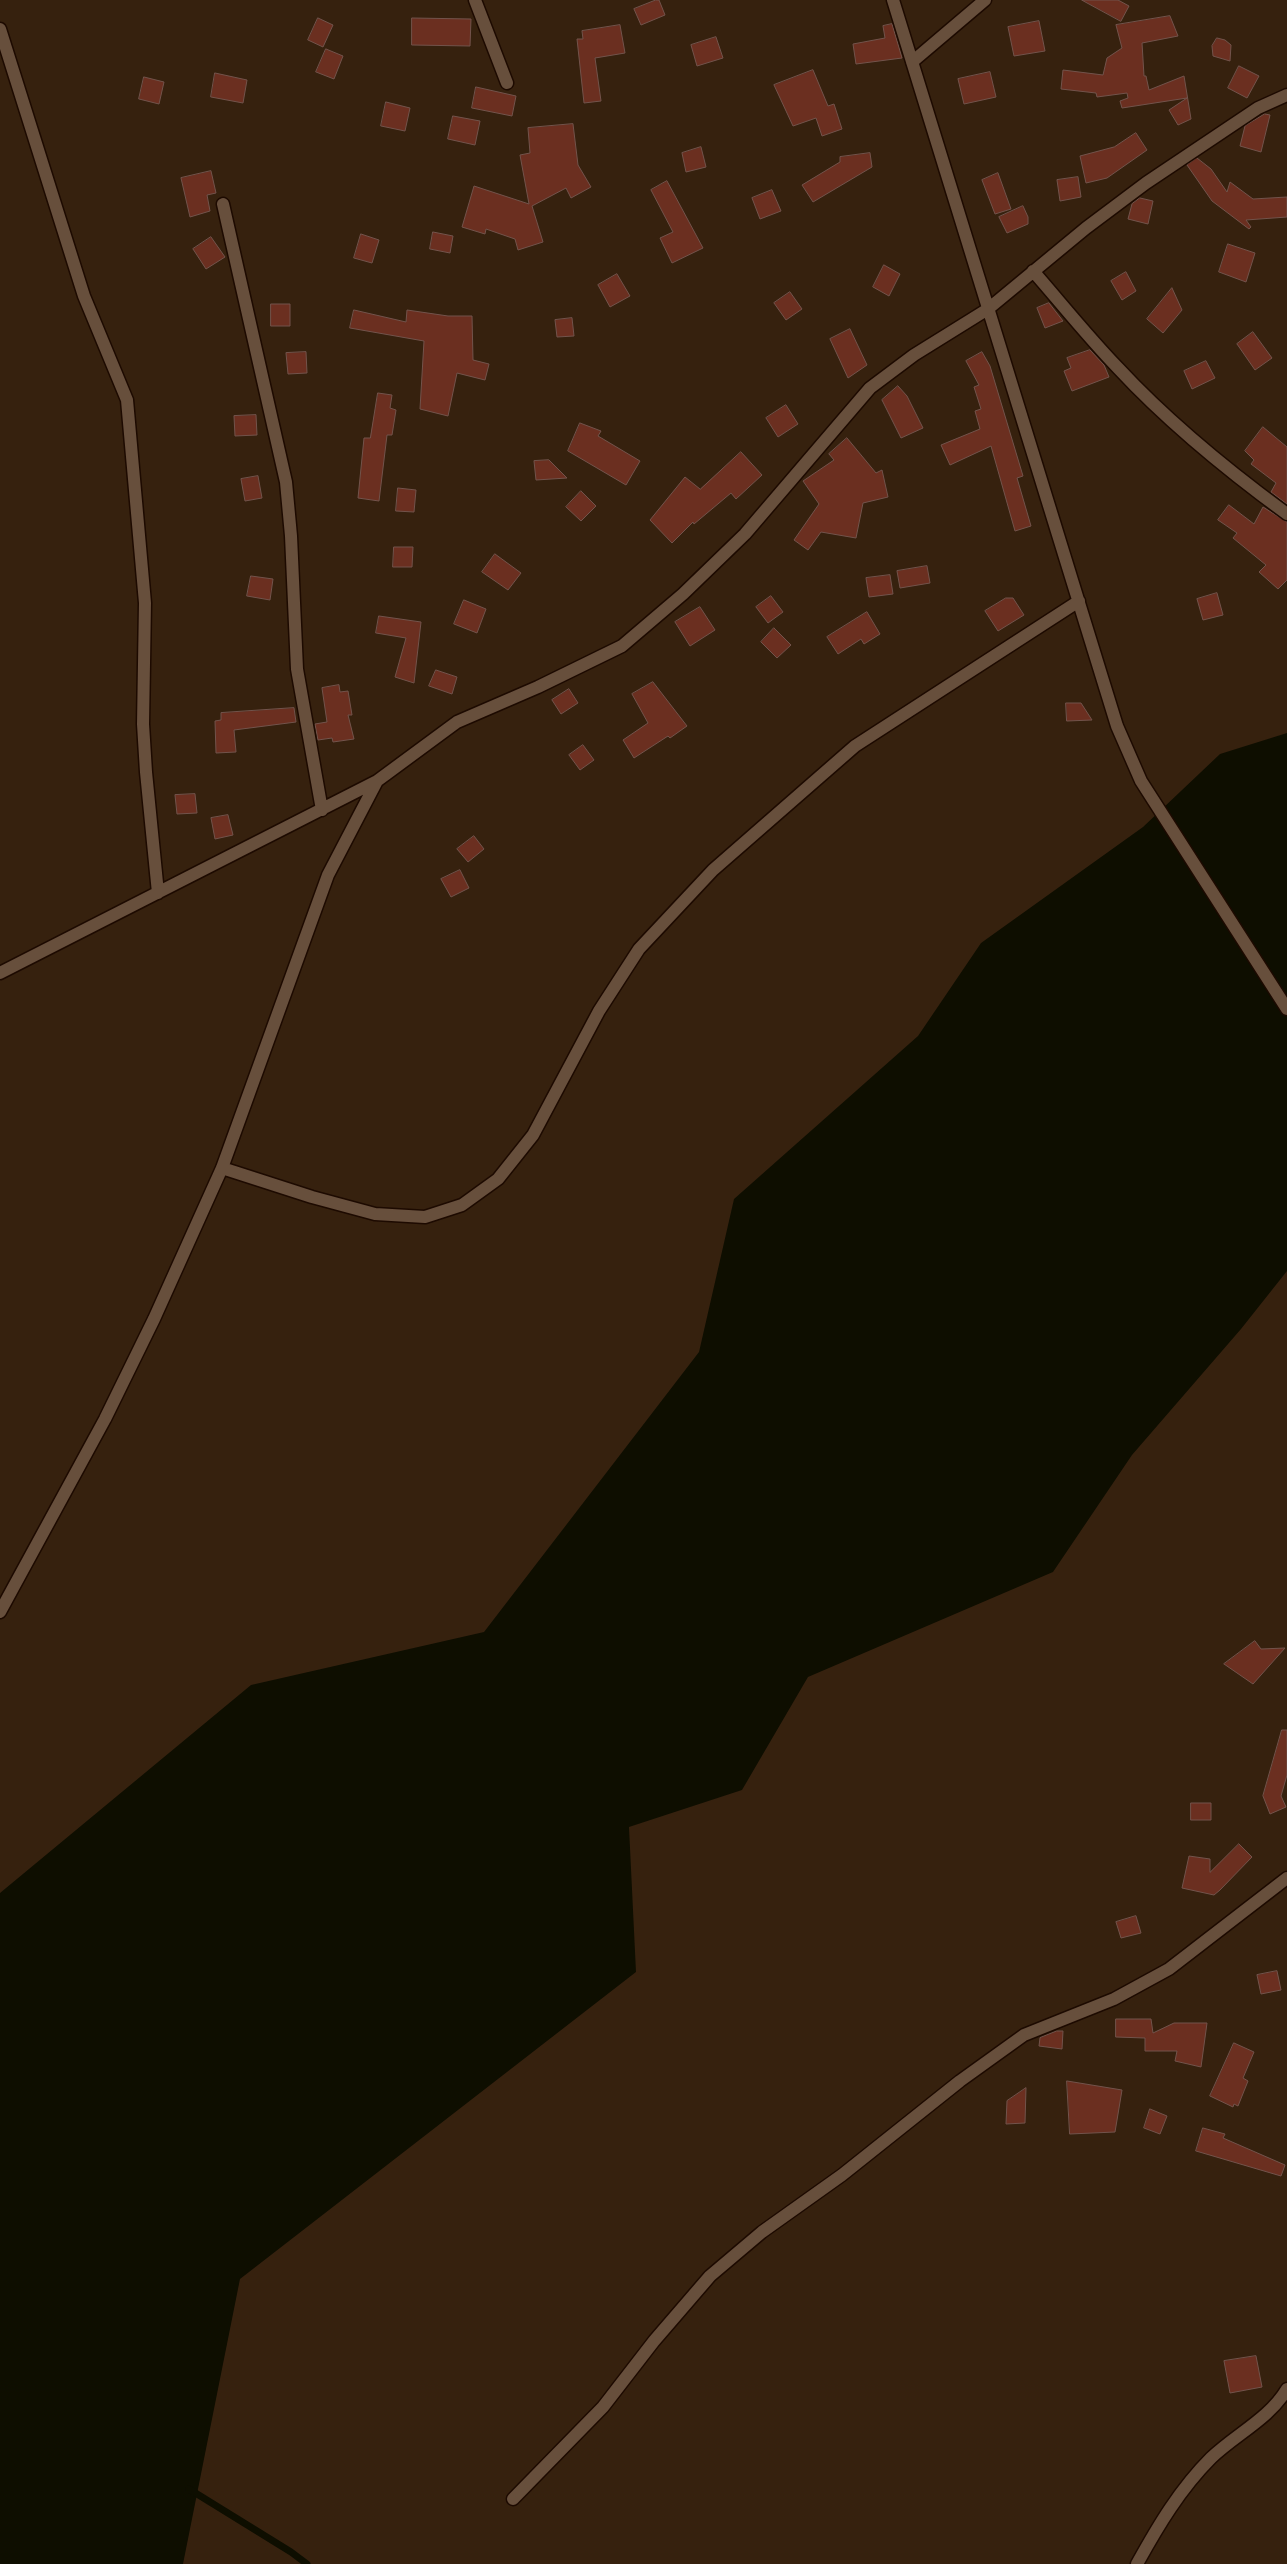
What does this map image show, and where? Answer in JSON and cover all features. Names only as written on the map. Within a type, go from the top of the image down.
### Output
[{"type":"street","points":[[475,0],[507,83]]},
{"type":"street","points":[[892,0],[1117,726],[1141,780],[1287,1009]]},
{"type":"street","points":[[912,62],[985,0]]},
{"type":"street","points":[[0,29],[84,296],[127,400],[145,604],[143,724],[158,893]]},
{"type":"street","points":[[0,973],[377,781],[457,722],[538,687],[622,646],[683,594],[745,534],[870,388],[914,355],[988,309],[1086,228],[1154,178],[1258,108],[1287,95]]},
{"type":"street","points":[[223,204],[286,482],[291,536],[297,669],[322,810]]},
{"type":"street","points":[[1033,271],[1117,368],[1146,397],[1226,468],[1287,514]]},
{"type":"street","points":[[222,1168],[312,1197],[375,1214],[425,1217],[462,1204],[498,1179],[533,1135],[599,1010],[639,949],[713,870],[855,746],[1079,601]]},
{"type":"street","points":[[0,1612],[105,1420],[154,1319],[222,1168],[328,875],[377,781]]},
{"type":"street","points":[[513,2499],[603,2407],[654,2342],[710,2276],[762,2232],[842,2175],[960,2081],[1024,2035],[1114,1999],[1169,1969],[1287,1878]]},
{"type":"street","points":[[1137,2564],[1157,2527],[1186,2487],[1212,2458],[1278,2404],[1287,2389]]},
{"type":"shaded area","points":[[1287,733],[1287,1271],[1241,1329],[1132,1455],[1053,1572],[808,1677],[742,1790],[629,1827],[636,1972],[240,2279],[183,2564],[0,2564],[0,1893],[251,1685],[484,1632],[699,1352],[734,1199],[918,1036],[981,943],[1143,827],[1220,754]]},
{"type":"building","points":[[659,0],[665,15],[641,25],[634,9]]},
{"type":"building","points":[[1082,0],[1118,0],[1129,6],[1121,21]]},
{"type":"building","points":[[1170,16],[1178,36],[1142,43],[1144,76],[1146,76],[1149,90],[1184,76],[1191,119],[1178,125],[1169,110],[1187,98],[1122,108],[1120,101],[1128,98],[1127,93],[1097,97],[1096,93],[1061,89],[1063,70],[1103,75],[1107,58],[1122,48],[1116,25]]},
{"type":"building","points":[[318,18],[333,25],[323,47],[308,40]]},
{"type":"building","points":[[412,18],[471,19],[470,46],[412,45]]},
{"type":"building","points":[[1039,21],[1045,51],[1014,56],[1008,27]]},
{"type":"building","points":[[892,24],[902,58],[856,64],[853,44],[885,38],[883,26]]},
{"type":"building","points":[[620,25],[625,53],[595,58],[601,101],[584,103],[577,39],[583,39],[582,31]]},
{"type":"building","points":[[716,37],[723,58],[697,66],[691,45]]},
{"type":"building","points":[[1217,38],[1225,40],[1231,45],[1230,61],[1213,56],[1212,46]]},
{"type":"building","points":[[326,49],[343,56],[334,79],[316,72]]},
{"type":"building","points":[[1239,66],[1259,76],[1247,98],[1228,88]]},
{"type":"building","points":[[813,70],[828,106],[834,104],[842,129],[822,136],[816,118],[793,126],[774,85]]},
{"type":"building","points":[[990,72],[996,97],[964,104],[958,79]]},
{"type":"building","points":[[215,73],[247,80],[243,103],[211,97]]},
{"type":"building","points":[[144,77],[164,82],[159,104],[139,99]]},
{"type":"building","points":[[476,87],[516,96],[512,116],[472,108]]},
{"type":"building","points":[[386,102],[410,108],[405,131],[381,126]]},
{"type":"building","points":[[1265,114],[1270,115],[1261,152],[1240,146],[1245,126]]},
{"type":"building","points":[[453,116],[480,121],[475,145],[448,139]]},
{"type":"building","points":[[573,124],[578,165],[591,187],[571,198],[566,188],[532,206],[543,242],[518,250],[515,239],[486,229],[485,234],[462,227],[474,186],[529,204],[520,155],[530,153],[528,128]]},
{"type":"building","points":[[1136,133],[1147,150],[1107,178],[1086,183],[1080,156],[1114,147]]},
{"type":"building","points":[[701,147],[706,167],[686,172],[682,153]]},
{"type":"building","points":[[870,153],[872,167],[813,202],[802,185],[840,162],[840,157]]},
{"type":"building","points":[[1197,158],[1211,169],[1227,192],[1230,182],[1253,199],[1287,197],[1287,217],[1246,220],[1251,227],[1249,229],[1212,201],[1187,165]]},
{"type":"building","points":[[211,171],[216,193],[207,195],[210,211],[190,217],[181,178]]},
{"type":"building","points":[[998,173],[1011,209],[995,214],[982,180]]},
{"type":"building","points":[[1078,177],[1081,197],[1060,201],[1057,180]]},
{"type":"building","points":[[667,181],[703,248],[672,263],[660,238],[673,232],[651,190]]},
{"type":"building","points":[[772,190],[781,211],[760,219],[752,198]]},
{"type":"building","points":[[1140,198],[1153,201],[1148,224],[1128,219],[1132,204]]},
{"type":"building","points":[[1023,206],[1028,217],[1028,224],[1007,233],[999,217]]},
{"type":"building","points":[[433,232],[453,236],[450,253],[430,249]]},
{"type":"building","points":[[361,234],[379,240],[372,263],[354,258]]},
{"type":"building","points":[[211,237],[225,257],[206,269],[193,249]]},
{"type":"building","points":[[1228,244],[1255,253],[1246,282],[1219,272]]},
{"type":"building","points":[[884,265],[900,274],[889,296],[873,287]]},
{"type":"building","points":[[1126,272],[1136,291],[1122,300],[1111,281]]},
{"type":"building","points":[[617,274],[630,296],[610,307],[598,285]]},
{"type":"building","points":[[1172,288],[1182,310],[1163,333],[1147,319]]},
{"type":"building","points":[[790,292],[802,309],[786,320],[774,303]]},
{"type":"building","points":[[1049,303],[1063,321],[1045,328],[1037,308]]},
{"type":"building","points":[[271,304],[290,304],[290,326],[271,326]]},
{"type":"building","points":[[354,310],[406,322],[407,310],[448,316],[472,316],[473,360],[489,364],[485,380],[457,373],[448,416],[420,409],[424,341],[350,328]]},
{"type":"building","points":[[572,318],[574,336],[557,337],[555,320]]},
{"type":"building","points":[[850,329],[867,365],[848,378],[830,339]]},
{"type":"building","points":[[1253,332],[1272,358],[1255,370],[1237,344]]},
{"type":"building","points":[[1090,350],[1104,365],[1109,377],[1072,391],[1064,371],[1071,368],[1067,358]]},
{"type":"building","points":[[306,352],[307,373],[288,374],[286,353]]},
{"type":"building","points":[[982,352],[990,366],[1023,476],[1017,478],[1031,526],[1015,531],[991,446],[950,465],[941,445],[980,429],[975,411],[981,409],[974,387],[979,385],[966,361]]},
{"type":"building","points":[[1206,361],[1215,378],[1192,389],[1184,371]]},
{"type":"building","points":[[898,386],[907,396],[923,428],[901,438],[882,400]]},
{"type":"building","points":[[378,393],[392,395],[390,408],[396,410],[392,435],[387,435],[379,501],[358,498],[364,438],[370,438]]},
{"type":"building","points":[[786,405],[798,424],[778,437],[766,418]]},
{"type":"building","points":[[256,415],[257,435],[235,436],[234,416]]},
{"type":"building","points":[[580,423],[601,431],[598,436],[640,461],[626,485],[568,451]]},
{"type":"building","points":[[1263,427],[1287,447],[1287,504],[1271,492],[1276,483],[1251,464],[1254,460],[1245,451]]},
{"type":"building","points":[[847,438],[876,473],[882,470],[888,497],[863,503],[856,538],[821,532],[808,550],[794,540],[819,504],[803,481],[834,460],[829,454]]},
{"type":"building","points":[[741,452],[762,475],[736,499],[731,493],[694,524],[693,522],[672,543],[650,520],[685,477],[700,489]]},
{"type":"building","points":[[549,460],[567,478],[536,480],[534,461]]},
{"type":"building","points":[[258,476],[262,498],[245,501],[241,479]]},
{"type":"building","points":[[398,488],[416,490],[414,512],[396,511]]},
{"type":"building","points":[[581,491],[596,506],[581,521],[566,507]]},
{"type":"building","points":[[1229,505],[1254,524],[1263,507],[1287,522],[1287,580],[1278,589],[1259,572],[1266,565],[1233,538],[1237,533],[1218,520]]},
{"type":"building","points":[[394,547],[413,547],[412,567],[393,567]]},
{"type":"building","points":[[495,554],[521,573],[508,590],[482,572]]},
{"type":"building","points":[[927,566],[930,583],[900,588],[897,571]]},
{"type":"building","points":[[890,575],[893,594],[869,597],[866,578]]},
{"type":"building","points":[[251,576],[273,579],[270,600],[247,596]]},
{"type":"building","points":[[1217,593],[1223,615],[1203,620],[1197,599]]},
{"type":"building","points":[[771,596],[783,612],[768,623],[756,607]]},
{"type":"building","points":[[1006,598],[1013,598],[1024,615],[998,631],[985,611]]},
{"type":"building","points":[[464,600],[486,609],[477,633],[454,624]]},
{"type":"building","points":[[700,607],[715,630],[690,646],[675,622]]},
{"type":"building","points":[[867,612],[880,634],[864,644],[861,639],[838,654],[827,637]]},
{"type":"building","points":[[379,616],[421,622],[414,683],[395,677],[406,638],[376,633]]},
{"type":"building","points":[[774,628],[791,645],[777,658],[761,642]]},
{"type":"building","points":[[436,670],[457,677],[452,694],[429,686]]},
{"type":"building","points":[[653,682],[687,726],[634,758],[623,740],[648,723],[632,694]]},
{"type":"building","points":[[339,685],[340,692],[348,691],[352,715],[348,715],[354,739],[333,742],[332,738],[318,740],[315,724],[327,722],[322,688]]},
{"type":"building","points":[[569,689],[578,703],[561,714],[552,700]]},
{"type":"building","points":[[1066,703],[1081,703],[1092,720],[1067,721]]},
{"type":"building","points":[[294,708],[296,722],[234,730],[236,752],[216,753],[215,721],[221,720],[221,713]]},
{"type":"building","points":[[583,745],[594,760],[580,770],[569,755]]},
{"type":"building","points":[[195,794],[197,813],[177,814],[175,795]]},
{"type":"building","points":[[228,815],[233,835],[215,839],[211,818]]},
{"type":"building","points":[[474,836],[484,849],[468,862],[457,849]]},
{"type":"building","points":[[460,870],[469,888],[451,897],[441,879]]},
{"type":"building","points":[[1255,1641],[1261,1649],[1285,1648],[1253,1684],[1224,1664]]},
{"type":"building","points":[[1282,1730],[1287,1730],[1287,1775],[1281,1796],[1286,1807],[1270,1814],[1263,1796]]},
{"type":"building","points":[[1191,1803],[1211,1803],[1211,1820],[1191,1820]]},
{"type":"building","points":[[1239,1844],[1252,1857],[1214,1895],[1182,1888],[1189,1856],[1210,1859],[1210,1872]]},
{"type":"building","points":[[1136,1916],[1141,1933],[1121,1938],[1116,1922]]},
{"type":"building","points":[[1277,1971],[1281,1990],[1261,1994],[1257,1975]]},
{"type":"building","points":[[1116,2019],[1151,2019],[1153,2033],[1174,2023],[1207,2023],[1201,2067],[1175,2061],[1177,2051],[1145,2051],[1145,2038],[1116,2037]]},
{"type":"building","points":[[1057,2031],[1063,2031],[1062,2049],[1039,2046],[1040,2038]]},
{"type":"building","points":[[1234,2043],[1254,2052],[1243,2078],[1248,2081],[1238,2106],[1234,2104],[1233,2107],[1210,2096]]},
{"type":"building","points":[[1067,2081],[1122,2090],[1115,2132],[1070,2134]]},
{"type":"building","points":[[1026,2088],[1025,2123],[1006,2124],[1007,2101]]},
{"type":"building","points":[[1150,2109],[1167,2116],[1160,2134],[1144,2128]]},
{"type":"building","points":[[1203,2128],[1225,2134],[1223,2138],[1285,2165],[1281,2176],[1196,2151]]},
{"type":"building","points":[[1256,2356],[1262,2387],[1230,2393],[1224,2361]]},
{"type":"waterway","points":[[189,2489],[291,2552],[307,2564]]}]
